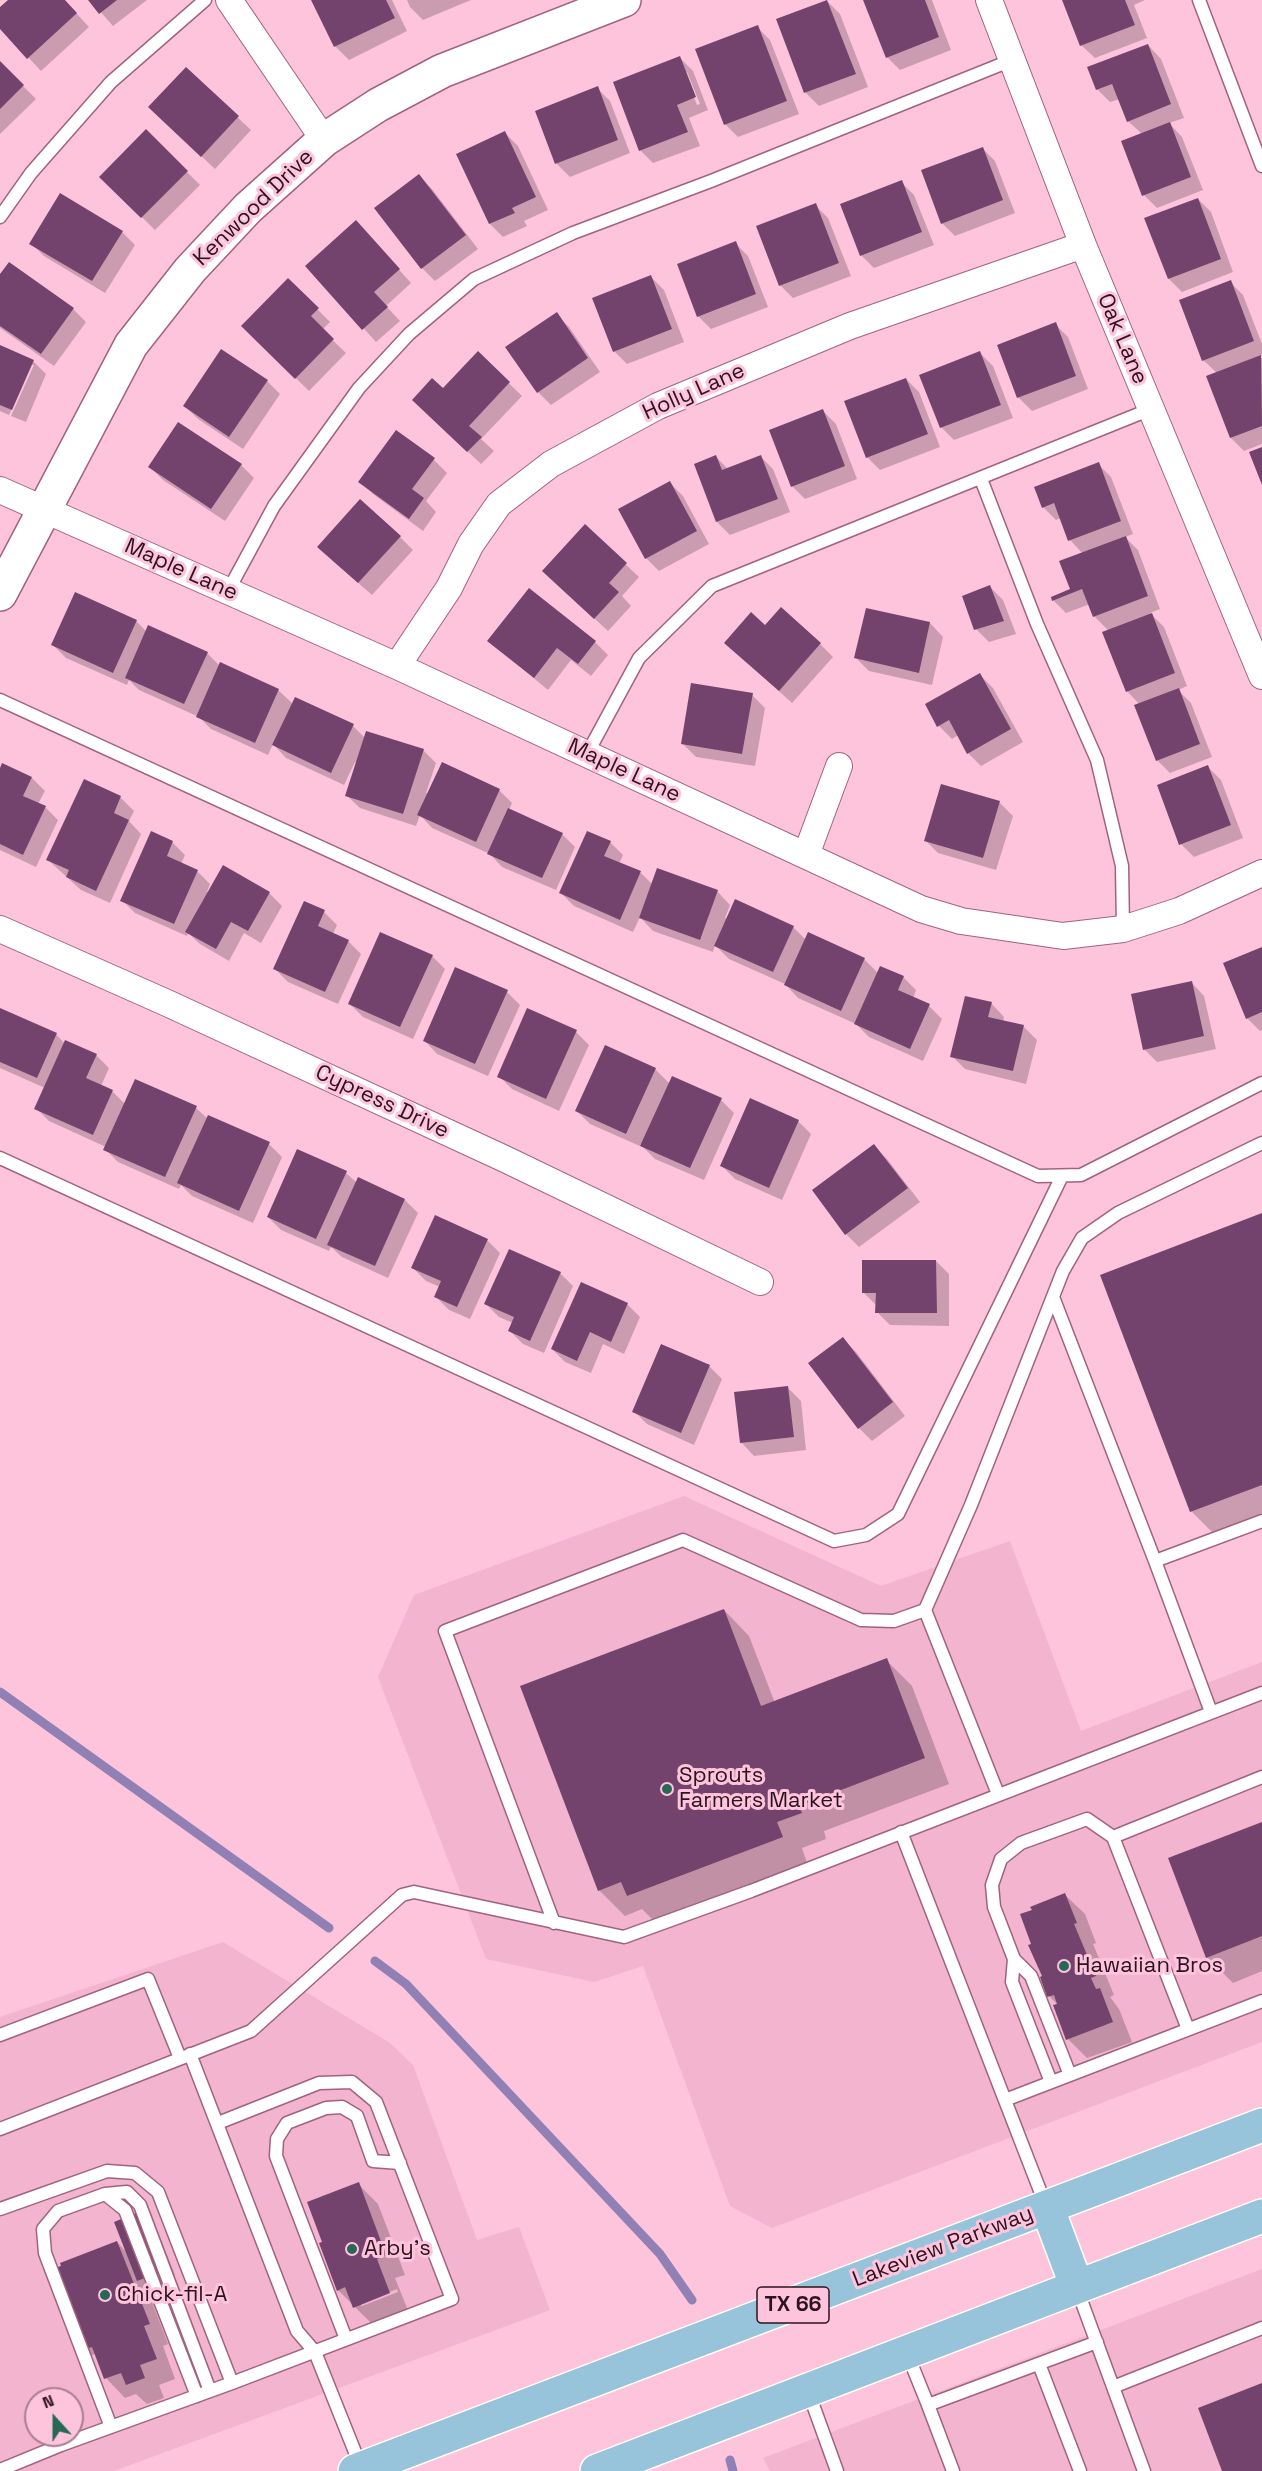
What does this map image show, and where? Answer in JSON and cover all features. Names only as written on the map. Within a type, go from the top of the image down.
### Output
[{"type":"main road","name":"Lakeview Parkway","points":[[359,2470],[1262,2125]]},
{"type":"main road","points":[[1047,2207],[1077,2287]]},
{"type":"main road","points":[[597,2471],[1262,2216]]},
{"type":"street","points":[[229,0],[324,140]]},
{"type":"street","name":"Kenwood Drive","points":[[0,594],[131,345],[190,270],[248,207],[324,140],[378,105],[442,71],[624,0]]},
{"type":"street","name":"Oak Lane","points":[[989,0],[1083,245],[1262,676]]},
{"type":"street","name":"Holly Lane","points":[[397,666],[449,588],[471,544],[500,504],[551,464],[657,406],[850,326],[1083,245]]},
{"type":"street","name":"Maple Lane","points":[[0,490],[397,666],[921,909],[960,921],[1063,936],[1123,929],[1179,911],[1262,873]]},
{"type":"street","points":[[806,855],[839,766]]},
{"type":"street","name":"Cypress Drive","points":[[0,929],[495,1154],[760,1282]]},
{"type":"lane","points":[[0,216],[31,173],[111,82],[205,0]]},
{"type":"lane","points":[[1199,0],[1262,166]]},
{"type":"lane","points":[[228,591],[274,506],[359,388],[409,334],[474,279],[573,233],[721,177],[1012,60]]},
{"type":"lane","points":[[587,754],[639,658],[712,586],[1151,409]]},
{"type":"lane","points":[[981,478],[1037,624],[1097,760],[1122,866],[1123,929]]},
{"type":"lane","points":[[0,700],[1038,1176],[1081,1175],[1262,1083]]},
{"type":"lane","points":[[998,1794],[925,1611],[971,1505],[1063,1271],[1082,1238],[1118,1213],[1262,1143]]},
{"type":"lane","points":[[0,1158],[834,1541],[866,1535],[898,1514],[1062,1176]]},
{"type":"lane","points":[[1053,1297],[1211,1712]]},
{"type":"lane","points":[[1155,1561],[1262,1521]]},
{"type":"lane","points":[[554,1923],[445,1631],[683,1540],[861,1620],[894,1621],[925,1611]]},
{"type":"lane","points":[[0,2129],[251,2031],[402,1895],[414,1893],[624,1937],[1262,1693]]},
{"type":"lane","points":[[1113,1837],[1262,1777]]},
{"type":"lane","points":[[1070,2076],[1031,1976],[1014,1959],[994,1907],[992,1885],[1001,1859],[1021,1843],[1087,1819],[1113,1837],[1188,2030]]},
{"type":"lane","points":[[901,1832],[1047,2207]]},
{"type":"lane","points":[[1014,1959],[1012,1982],[1052,2082]]},
{"type":"lane","points":[[0,2035],[148,1979],[218,2123],[297,2331],[315,2352],[359,2470]]},
{"type":"lane","points":[[1005,2100],[1262,2001]]},
{"type":"lane","points":[[0,2470],[452,2299],[376,2102],[351,2082],[319,2083],[218,2123]]},
{"type":"lane","points":[[346,2339],[276,2156],[277,2139],[287,2123],[326,2108],[342,2107],[357,2116],[374,2161],[400,2163]]},
{"type":"lane","points":[[0,2210],[107,2171],[135,2173],[158,2192],[232,2383]]},
{"type":"lane","points":[[111,2427],[45,2253],[43,2229],[58,2211],[105,2194],[127,2192],[140,2205],[210,2391]]},
{"type":"lane","points":[[105,2194],[125,2210],[197,2396]]},
{"type":"lane","points":[[1077,2287],[1144,2471]]},
{"type":"lane","points":[[1113,2387],[1262,2328]]},
{"type":"lane","points":[[928,2405],[1097,2342]]},
{"type":"lane","points":[[906,2352],[953,2471]]},
{"type":"lane","points":[[1039,2364],[1080,2471]]},
{"type":"lane","points":[[807,2390],[837,2471]]},
{"type":"shaded area","points":[[684,1496],[881,1586],[1010,1541],[1081,1731],[1262,1662],[1262,2042],[772,2228],[730,2206],[643,1966],[594,1982],[486,1959],[378,1677],[414,1595]]},
{"type":"shaded area","points":[[223,1942],[390,2043],[413,2065],[477,2240],[519,2227],[550,2310],[114,2471],[0,2471],[0,2017]]},
{"type":"shaded area","points":[[1262,2269],[1262,2471],[770,2471],[763,2458]]},
{"type":"building","points":[[8,0],[65,0],[77,13],[27,59],[0,29],[0,7]]},
{"type":"building","points":[[88,0],[117,0],[99,14]]},
{"type":"building","points":[[311,0],[386,0],[395,18],[334,47]]},
{"type":"building","points":[[827,0],[856,74],[804,93],[776,19]]},
{"type":"building","points":[[863,0],[925,0],[939,37],[886,58]]},
{"type":"building","points":[[1062,0],[1125,0],[1135,25],[1080,46]]},
{"type":"building","points":[[758,25],[787,101],[724,125],[695,49]]},
{"type":"building","points":[[1148,44],[1171,104],[1127,122],[1112,84],[1096,90],[1087,67]]},
{"type":"building","points":[[680,56],[696,97],[677,105],[688,132],[639,151],[613,82]]},
{"type":"building","points":[[0,61],[24,85],[0,109]]},
{"type":"building","points":[[186,67],[239,116],[201,157],[148,107]]},
{"type":"building","points":[[598,86],[618,140],[555,164],[535,111]]},
{"type":"building","points":[[1170,122],[1191,177],[1142,196],[1121,141]]},
{"type":"building","points":[[146,129],[188,171],[141,218],[99,177]]},
{"type":"building","points":[[505,131],[536,197],[512,208],[515,213],[489,224],[456,154]]},
{"type":"building","points":[[983,147],[1003,200],[941,224],[921,170]]},
{"type":"building","points":[[419,174],[466,235],[421,269],[374,208]]},
{"type":"building","points":[[902,180],[922,232],[860,256],[840,204]]},
{"type":"building","points":[[60,193],[123,231],[92,281],[29,244]]},
{"type":"building","points":[[1198,198],[1221,259],[1168,279],[1144,218]]},
{"type":"building","points":[[816,203],[839,263],[779,286],[756,226]]},
{"type":"building","points":[[356,220],[400,269],[374,292],[388,307],[362,330],[305,266]]},
{"type":"building","points":[[736,241],[756,294],[697,317],[677,264]]},
{"type":"building","points":[[9,262],[74,308],[41,354],[0,326],[0,274]]},
{"type":"building","points":[[651,275],[672,329],[613,352],[592,298]]},
{"type":"building","points":[[288,278],[319,308],[311,316],[334,339],[295,379],[241,326]]},
{"type":"building","points":[[1231,280],[1254,341],[1202,361],[1179,300]]},
{"type":"building","points":[[557,312],[588,358],[537,393],[505,347]]},
{"type":"building","points":[[1056,322],[1076,376],[1017,398],[997,345]]},
{"type":"building","points":[[0,345],[34,360],[12,410],[0,405]]},
{"type":"building","points":[[221,349],[268,380],[229,437],[183,406]]},
{"type":"building","points":[[478,351],[510,382],[469,426],[482,437],[467,452],[412,400],[432,378],[443,388]]},
{"type":"building","points":[[980,351],[1001,405],[940,428],[919,375]]},
{"type":"building","points":[[1261,355],[1262,426],[1230,438],[1206,376]]},
{"type":"building","points":[[906,378],[928,434],[866,458],[844,401]]},
{"type":"building","points":[[823,409],[845,466],[791,487],[769,430]]},
{"type":"building","points":[[178,422],[242,464],[211,509],[148,467]]},
{"type":"building","points":[[396,430],[435,458],[412,489],[424,498],[409,519],[358,482]]},
{"type":"building","points":[[1262,447],[1262,485],[1249,452]]},
{"type":"building","points":[[716,455],[722,470],[761,455],[778,499],[716,522],[694,464]]},
{"type":"building","points":[[1099,462],[1121,521],[1068,541],[1054,503],[1042,508],[1034,487]]},
{"type":"building","points":[[670,481],[697,531],[645,559],[618,509]]},
{"type":"building","points":[[360,499],[401,536],[358,583],[317,547]]},
{"type":"building","points":[[585,524],[627,563],[609,583],[619,592],[594,619],[542,571]]},
{"type":"building","points":[[1126,536],[1148,596],[1093,617],[1082,589],[1052,601],[1051,597],[1070,589],[1059,561]]},
{"type":"building","points":[[990,585],[1004,621],[974,630],[962,596]]},
{"type":"building","points":[[529,588],[596,641],[578,664],[557,648],[534,678],[487,641]]},
{"type":"building","points":[[75,592],[137,620],[113,673],[51,645]]},
{"type":"building","points":[[781,607],[821,643],[779,691],[724,643],[751,612],[765,625]]},
{"type":"building","points":[[866,608],[930,622],[919,673],[854,658]]},
{"type":"building","points":[[1152,613],[1175,673],[1126,692],[1102,632]]},
{"type":"building","points":[[148,625],[208,652],[184,704],[125,678]]},
{"type":"building","points":[[220,662],[279,689],[255,743],[196,717]]},
{"type":"building","points":[[980,673],[1011,729],[967,754],[949,720],[937,727],[925,704]]},
{"type":"building","points":[[691,683],[753,693],[742,754],[681,744]]},
{"type":"building","points":[[1179,688],[1200,744],[1156,761],[1134,705]]},
{"type":"building","points":[[295,697],[354,724],[331,773],[272,745]]},
{"type":"building","points":[[366,731],[424,749],[403,814],[345,796]]},
{"type":"building","points":[[442,762],[500,789],[476,842],[417,815]]},
{"type":"building","points":[[2,763],[32,777],[23,796],[46,806],[23,855],[0,844],[0,768]]},
{"type":"building","points":[[1208,765],[1231,825],[1179,845],[1157,785]]},
{"type":"building","points":[[84,779],[121,796],[114,813],[129,820],[96,891],[66,877],[69,870],[46,860]]},
{"type":"building","points":[[941,784],[1000,801],[983,858],[924,841]]},
{"type":"building","points":[[508,808],[563,833],[542,878],[487,854]]},
{"type":"building","points":[[151,831],[173,841],[167,856],[198,870],[174,924],[120,901]]},
{"type":"building","points":[[587,831],[611,841],[604,856],[641,871],[620,920],[559,893]]},
{"type":"building","points":[[223,865],[270,892],[248,931],[231,922],[216,949],[185,932]]},
{"type":"building","points":[[657,868],[718,890],[700,940],[639,918]]},
{"type":"building","points":[[735,899],[794,926],[773,972],[714,946]]},
{"type":"building","points":[[304,901],[325,910],[318,926],[349,940],[325,992],[273,969]]},
{"type":"building","points":[[380,932],[433,955],[400,1027],[348,1004]]},
{"type":"building","points":[[808,932],[865,958],[841,1011],[784,985]]},
{"type":"building","points":[[1262,947],[1262,1012],[1246,1019],[1223,963]]},
{"type":"building","points":[[880,966],[904,976],[898,990],[930,1004],[910,1049],[854,1024]]},
{"type":"building","points":[[455,967],[508,990],[475,1064],[423,1041]]},
{"type":"building","points":[[1192,981],[1204,1036],[1143,1050],[1131,994]]},
{"type":"building","points":[[965,996],[992,1002],[988,1017],[1024,1025],[1013,1071],[950,1057]]},
{"type":"building","points":[[0,1008],[57,1033],[37,1078],[0,1062]]},
{"type":"building","points":[[527,1008],[577,1030],[546,1099],[497,1077]]},
{"type":"building","points":[[65,1040],[97,1054],[86,1078],[113,1090],[93,1135],[34,1109]]},
{"type":"building","points":[[605,1045],[656,1068],[626,1134],[575,1111]]},
{"type":"building","points":[[672,1076],[722,1098],[690,1168],[640,1146]]},
{"type":"building","points":[[135,1079],[197,1106],[165,1177],[103,1150]]},
{"type":"building","points":[[750,1098],[799,1120],[769,1188],[720,1166]]},
{"type":"building","points":[[208,1115],[270,1142],[239,1211],[177,1183]]},
{"type":"building","points":[[874,1144],[908,1188],[845,1235],[812,1190]]},
{"type":"building","points":[[297,1149],[347,1171],[316,1239],[267,1217]]},
{"type":"building","points":[[358,1177],[405,1199],[375,1266],[327,1245]]},
{"type":"building","points":[[1262,1213],[1262,1485],[1190,1512],[1100,1275]]},
{"type":"building","points":[[435,1215],[488,1239],[457,1307],[434,1297],[441,1281],[411,1268]]},
{"type":"building","points":[[509,1249],[561,1272],[530,1341],[508,1331],[514,1317],[484,1304]]},
{"type":"building","points":[[862,1260],[936,1260],[937,1313],[875,1313],[876,1293],[862,1293]]},
{"type":"building","points":[[581,1282],[628,1303],[611,1342],[590,1332],[577,1361],[551,1349]]},
{"type":"building","points":[[843,1337],[893,1402],[858,1429],[808,1363]]},
{"type":"building","points":[[661,1344],[710,1365],[681,1433],[632,1412]]},
{"type":"building","points":[[788,1386],[794,1437],[740,1443],[734,1392]]},
{"type":"building","points":[[724,1609],[761,1706],[887,1658],[925,1758],[799,1806],[802,1813],[777,1822],[783,1837],[627,1896],[621,1882],[598,1891],[520,1686]]},
{"type":"building","points":[[1262,1822],[1262,1936],[1206,1958],[1168,1858]]},
{"type":"building","name":"Hawaiian Bros","points":[[1065,1893],[1077,1923],[1074,1924],[1096,1976],[1091,1978],[1096,1989],[1100,1988],[1113,2022],[1066,2040],[1053,2005],[1057,2004],[1054,1995],[1047,1997],[1040,1977],[1042,1976],[1028,1945],[1031,1944],[1020,1914],[1032,1910],[1030,1907]]},
{"type":"building","name":"Arby's","points":[[359,2182],[386,2255],[377,2259],[390,2293],[353,2308],[345,2287],[337,2291],[307,2202]]},
{"type":"building","points":[[146,2209],[169,2269],[137,2281],[114,2222]]},
{"type":"building","name":"Chick-fil-A","points":[[117,2241],[150,2324],[144,2326],[157,2359],[140,2365],[145,2378],[126,2385],[121,2373],[104,2379],[92,2347],[81,2351],[50,2269]]},
{"type":"building","points":[[1262,2383],[1262,2471],[1222,2471],[1198,2408]]},
{"type":"waterway","points":[[0,1692],[329,1928]]},
{"type":"waterway","points":[[375,1961],[406,1984],[660,2254],[692,2300]]},
{"type":"waterway","points":[[730,2460],[733,2471]]},
{"type":"place","name":"Sprouts Farmers Market","points":[[667,1789]]},
{"type":"place","name":"Hawaiian Bros","points":[[1064,1966]]},
{"type":"place","name":"Arby's","points":[[352,2249]]},
{"type":"place","name":"Chick-fil-A","points":[[105,2295]]}]
